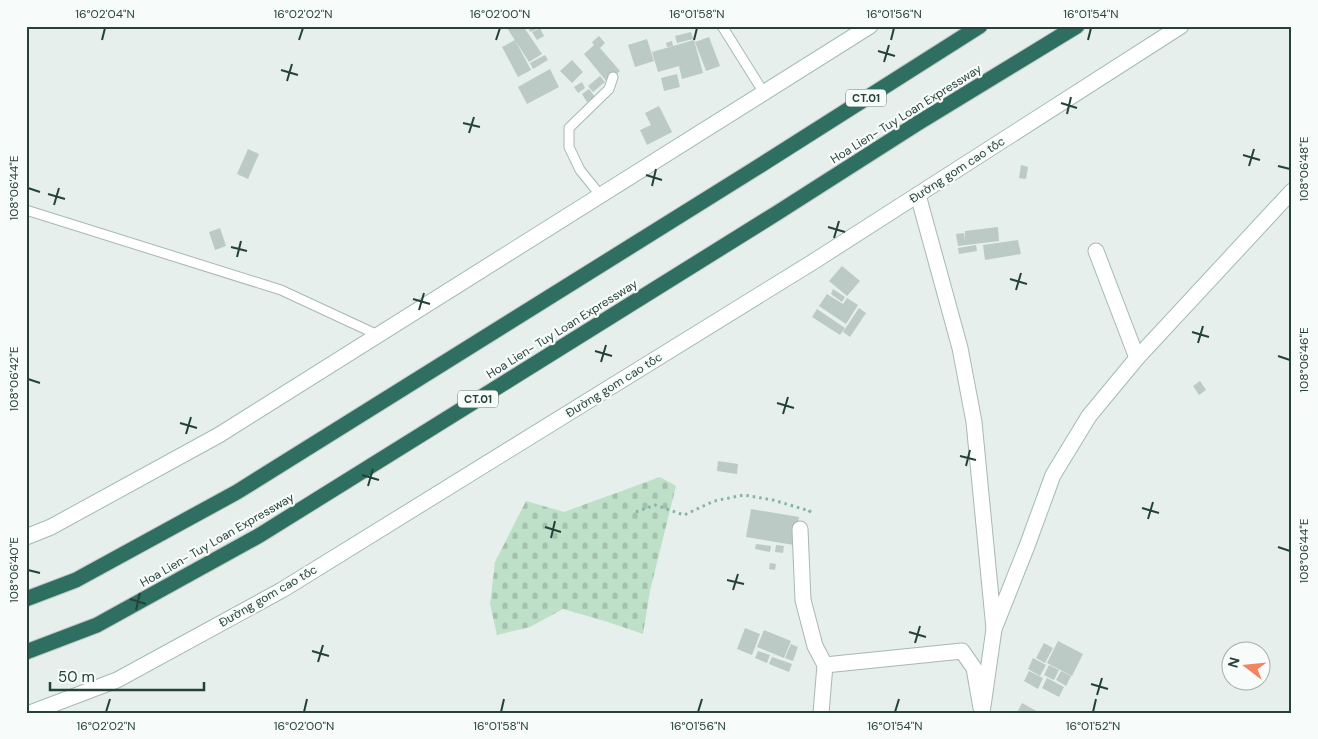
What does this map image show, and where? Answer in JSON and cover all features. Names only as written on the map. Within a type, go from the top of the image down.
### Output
[{"type":"highway","points":[[753,170],[964,26]]},
{"type":"highway","name":"CT.01","points":[[26,599],[76,580],[237,492],[980,26]]},
{"type":"highway","name":"Hoa Lien- Tuy Loan Expressway","points":[[26,652],[96,625],[260,535],[918,123],[1077,26]]},
{"type":"highway","points":[[918,123],[1089,26]]},
{"type":"main road","name":"Đường gom cao tốc","points":[[30,713],[117,680],[282,590],[816,260],[1181,26]]},
{"type":"main road","points":[[26,537],[51,527],[219,435],[764,93],[860,29]]},
{"type":"main road","points":[[982,713],[994,629],[1053,475],[1089,416],[1137,358],[1292,191]]},
{"type":"main road","points":[[918,195],[960,348],[974,422],[994,629]]},
{"type":"main road","points":[[1096,251],[1137,358]]},
{"type":"main road","points":[[800,529],[803,600],[815,646],[824,664],[821,713]]},
{"type":"main road","points":[[824,664],[962,652],[974,668],[982,713]]},
{"type":"lane","points":[[722,26],[764,93]]},
{"type":"lane","points":[[601,196],[580,170],[568,147],[569,128],[609,89],[613,77]]},
{"type":"lane","points":[[26,210],[282,290],[378,335]]},
{"type":"path","points":[[636,512],[655,505],[684,515],[714,501],[744,495],[773,500],[810,511],[800,529]]},
{"type":"green space","points":[[660,477],[676,486],[650,591],[643,634],[563,609],[530,627],[497,635],[490,604],[495,562],[526,501],[564,512]]},
{"type":"building","points":[[510,26],[523,26],[542,54],[529,62],[507,28]]},
{"type":"building","points":[[528,26],[538,26],[539,28],[530,32]]},
{"type":"building","points":[[540,28],[544,36],[537,40],[532,32]]},
{"type":"building","points":[[691,32],[693,39],[677,43],[675,36]]},
{"type":"building","points":[[599,36],[605,43],[600,48],[620,71],[607,82],[584,54],[594,45],[592,42]]},
{"type":"building","points":[[709,37],[720,66],[706,71],[695,42]]},
{"type":"building","points":[[647,39],[654,61],[635,67],[628,45]]},
{"type":"building","points":[[515,40],[531,70],[518,77],[502,47]]},
{"type":"building","points":[[694,40],[703,73],[682,79],[679,66],[658,72],[652,52]]},
{"type":"building","points":[[672,41],[673,46],[667,47],[666,43]]},
{"type":"building","points":[[545,55],[548,60],[533,69],[530,63]]},
{"type":"building","points":[[572,60],[583,72],[572,83],[560,71]]},
{"type":"building","points":[[550,69],[559,87],[527,104],[518,87]]},
{"type":"building","points":[[677,74],[680,87],[664,91],[661,78]]},
{"type":"building","points":[[600,76],[605,82],[593,92],[588,86]]},
{"type":"building","points":[[582,82],[585,88],[578,93],[574,87]]},
{"type":"building","points":[[589,89],[595,97],[587,102],[582,94]]},
{"type":"building","points":[[659,106],[672,132],[647,145],[640,130],[651,125],[645,113]]},
{"type":"building","points":[[248,149],[259,154],[248,179],[237,174]]},
{"type":"building","points":[[1021,165],[1028,167],[1026,179],[1019,178]]},
{"type":"building","points":[[998,227],[999,241],[958,246],[956,234],[964,233],[965,241],[965,231]]},
{"type":"building","points":[[220,228],[226,246],[215,250],[209,232]]},
{"type":"building","points":[[1018,240],[1021,254],[985,260],[983,245]]},
{"type":"building","points":[[976,245],[977,251],[959,254],[958,248]]},
{"type":"building","points":[[842,266],[860,281],[847,296],[829,281]]},
{"type":"building","points":[[833,289],[845,297],[842,302],[831,294]]},
{"type":"building","points":[[827,294],[843,304],[847,298],[858,305],[846,324],[819,306]]},
{"type":"building","points":[[859,308],[866,313],[850,337],[843,332]]},
{"type":"building","points":[[817,309],[845,328],[840,335],[812,317]]},
{"type":"building","points":[[1200,381],[1206,390],[1199,395],[1193,386]]},
{"type":"building","points":[[718,461],[738,464],[737,474],[717,471]]},
{"type":"building","points":[[751,509],[799,517],[794,545],[746,537]]},
{"type":"building","points":[[756,544],[771,546],[770,552],[755,549]]},
{"type":"building","points":[[776,545],[784,546],[783,553],[775,552]]},
{"type":"building","points":[[770,563],[776,564],[775,570],[769,569]]},
{"type":"building","points":[[745,628],[760,634],[752,655],[737,649]]},
{"type":"building","points":[[764,630],[791,641],[784,658],[757,647]]},
{"type":"building","points":[[1058,641],[1083,654],[1072,676],[1047,663]]},
{"type":"building","points":[[1044,643],[1053,648],[1045,663],[1036,658]]},
{"type":"building","points":[[791,644],[798,647],[793,661],[785,658]]},
{"type":"building","points":[[758,651],[770,655],[767,663],[755,658]]},
{"type":"building","points":[[772,657],[792,664],[789,672],[769,664]]},
{"type":"building","points":[[1033,658],[1046,665],[1040,676],[1028,669]]},
{"type":"building","points":[[1049,665],[1059,670],[1054,680],[1044,675]]},
{"type":"building","points":[[1029,671],[1043,678],[1038,689],[1024,681]]},
{"type":"building","points":[[1061,671],[1071,676],[1066,686],[1056,680]]},
{"type":"building","points":[[1047,678],[1064,687],[1059,697],[1042,688]]},
{"type":"building","points":[[1022,703],[1040,713],[1017,713]]}]
